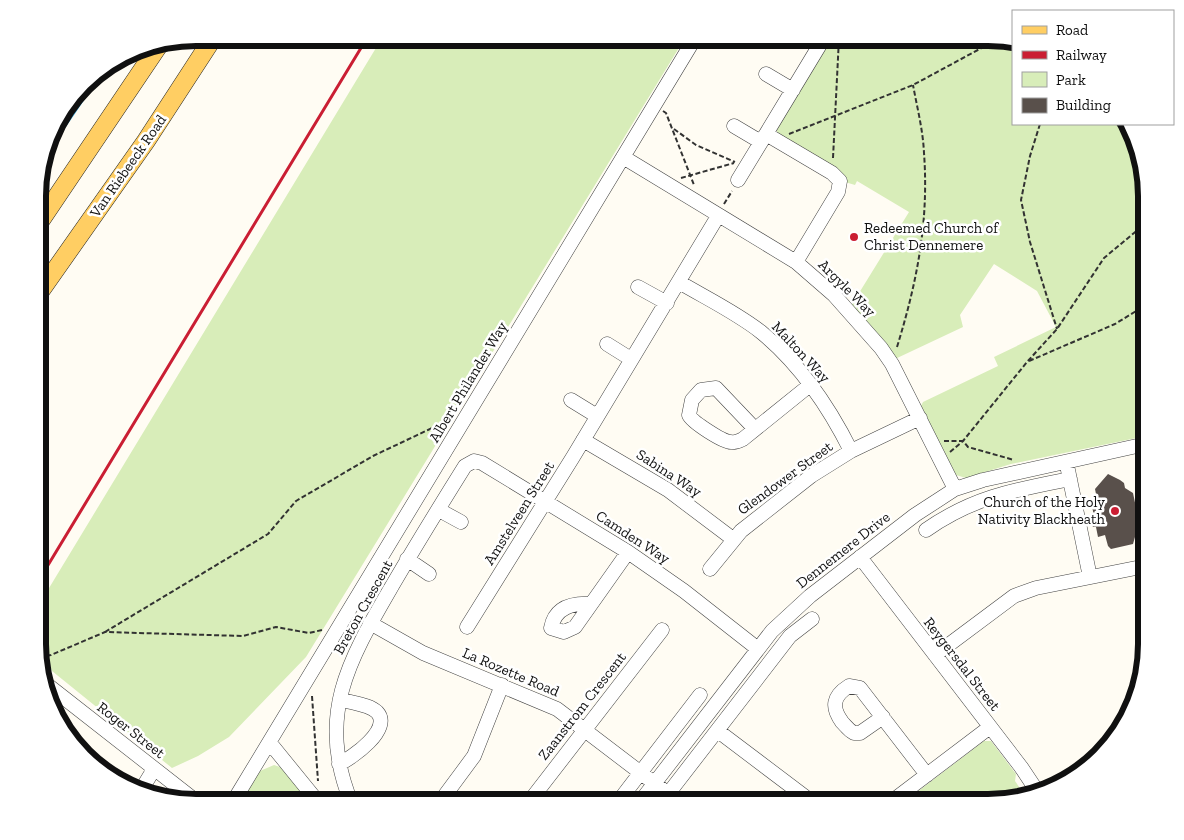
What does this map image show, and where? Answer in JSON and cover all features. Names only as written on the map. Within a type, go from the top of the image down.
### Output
[{"type":"main road","name":"Van Riebeeck Road","points":[[46,283],[146,141],[208,46]]},
{"type":"main road","points":[[46,213],[154,52]]},
{"type":"street","name":"Albert Philander Way","points":[[239,793],[690,47]]},
{"type":"street","points":[[738,180],[742,164],[764,138],[819,47]]},
{"type":"street","points":[[766,74],[793,90]]},
{"type":"street","points":[[734,126],[780,142],[832,173],[840,181],[838,192],[796,262]]},
{"type":"street","name":"Argyle Way","points":[[623,157],[796,262],[834,295],[881,348],[892,364],[955,489]]},
{"type":"street","name":"Amstelveen Street","points":[[467,627],[680,282],[718,216]]},
{"type":"street","name":"Malton Way","points":[[680,282],[760,331],[784,354],[827,406],[851,451]]},
{"type":"street","points":[[638,287],[666,303]]},
{"type":"street","points":[[607,344],[631,359]]},
{"type":"street","points":[[754,428],[716,388],[701,390],[690,406],[690,418],[726,441],[738,441],[810,385]]},
{"type":"street","points":[[570,400],[597,416]]},
{"type":"street","name":"Glendower Street","points":[[710,569],[733,539],[811,476],[851,451],[920,418]]},
{"type":"street","name":"Sabina Way","points":[[583,440],[668,490],[733,539]]},
{"type":"street","name":"Dennemere Drive","points":[[647,794],[772,630],[793,610],[915,514],[955,489],[1029,468],[1137,446]]},
{"type":"street","points":[[1066,461],[1090,577]]},
{"type":"street","name":"Breton Crescent","points":[[348,793],[339,764],[336,722],[349,664],[407,559],[465,466],[471,462],[482,463]]},
{"type":"street","name":"Camden Way","points":[[482,463],[628,552],[684,591],[758,649]]},
{"type":"street","points":[[926,530],[957,511],[986,497],[1070,480]]},
{"type":"street","points":[[439,510],[461,522]]},
{"type":"street","points":[[591,604],[628,552]]},
{"type":"street","name":"Reygersdal Street","points":[[860,557],[1034,787]]},
{"type":"street","name":"Breton Crescent","points":[[407,559],[429,574]]},
{"type":"street","points":[[935,655],[1014,596],[1036,588],[1137,568]]},
{"type":"street","points":[[668,794],[790,636],[812,619]]},
{"type":"street","name":"La Rozette Road","points":[[370,623],[423,653],[557,709],[668,794]]},
{"type":"street","name":"Zaanstrom Crescent","points":[[536,793],[662,630]]},
{"type":"street","points":[[447,793],[474,756],[502,685]]},
{"type":"street","name":"Roger Street","points":[[54,690],[185,793]]},
{"type":"street","points":[[625,794],[700,695]]},
{"type":"street","points":[[339,764],[361,752],[379,727],[380,720],[375,710],[340,699]]},
{"type":"street","points":[[883,717],[927,775]]},
{"type":"street","points":[[902,794],[990,727]]},
{"type":"street","points":[[718,731],[801,794]]},
{"type":"street","points":[[270,743],[311,793]]},
{"type":"street","points":[[145,784],[154,769]]},
{"type":"path","points":[[832,173],[838,47]]},
{"type":"path","points":[[780,142],[784,136],[912,85],[983,47]]},
{"type":"path","points":[[892,364],[913,296],[926,208],[924,151],[912,85]]},
{"type":"path","points":[[654,106],[666,113],[696,191],[695,202]]},
{"type":"path","points":[[1040,125],[1020,200],[1030,242],[1057,329]]},
{"type":"path","points":[[672,128],[696,145],[742,164]]},
{"type":"path","points":[[670,187],[674,180],[742,164]]},
{"type":"path","points":[[718,216],[738,180]]},
{"type":"path","points":[[941,459],[963,441],[1026,362],[1057,329],[1104,258],[1137,230]]},
{"type":"path","points":[[1026,362],[1115,324],[1137,311]]},
{"type":"path","points":[[47,656],[105,632],[268,534],[296,501],[374,456],[453,417],[462,424]]},
{"type":"path","points":[[931,441],[963,441]]},
{"type":"path","points":[[963,441],[968,447],[1021,462],[1029,468]]},
{"type":"path","points":[[105,632],[243,636],[276,626],[310,633],[326,628],[335,634]]},
{"type":"path","points":[[312,693],[318,781]]},
{"type":"green space","points":[[377,46],[680,47],[306,657],[229,737],[198,756],[172,768],[52,671],[47,654],[47,592]]},
{"type":"green space","points":[[823,47],[1012,48],[1012,125],[1120,125],[1133,157],[1137,186],[1137,438],[1011,464],[966,478],[956,475],[921,406],[923,402],[998,366],[994,357],[1056,327],[1037,291],[994,264],[960,315],[963,327],[895,359],[851,306],[909,212],[857,181],[855,185],[845,182],[778,135],[776,128]]},
{"type":"green space","points":[[984,741],[991,741],[1016,774],[1015,781],[1021,790],[988,794],[915,794]]},
{"type":"green space","points":[[274,765],[283,768],[303,793],[246,793],[260,771]]},
{"type":"building","name":"Church of the Holy Nativity Blackheath","points":[[1108,474],[1124,483],[1125,488],[1133,493],[1137,512],[1137,537],[1135,537],[1133,544],[1111,549],[1108,546],[1105,535],[1098,537],[1096,527],[1093,527],[1091,521],[1095,520],[1091,502],[1096,494],[1095,489]]},
{"type":"waterway","points":[[62,130],[88,92]]},
{"type":"railway","points":[[47,567],[362,46]]},
{"type":"place","name":"Redeemed Church of Christ Dennemere","points":[[854,237]]},
{"type":"place","name":"Church of the Holy Nativity Blackheath","points":[[1115,511]]}]
